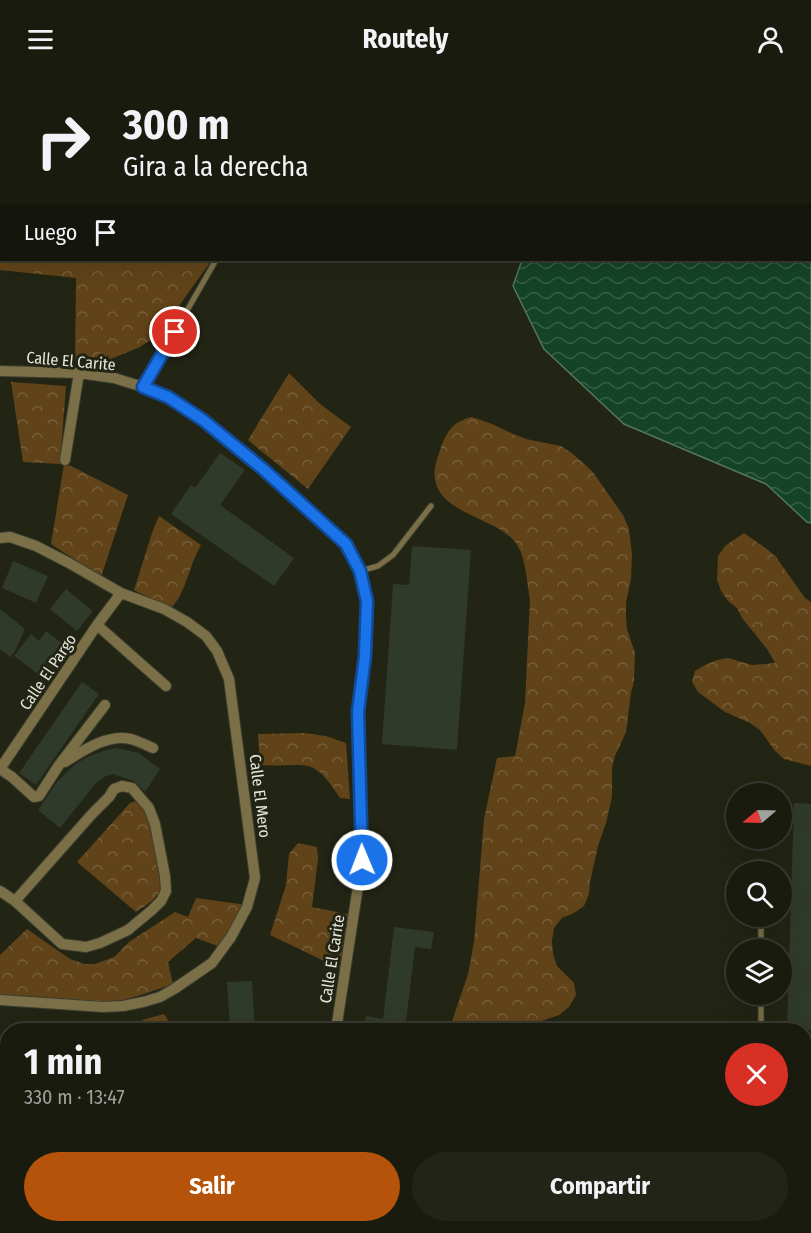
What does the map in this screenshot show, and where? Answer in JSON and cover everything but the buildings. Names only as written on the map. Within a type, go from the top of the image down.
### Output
[{"type":"street","name":"Calle El Carite","points":[[0,370],[114,378],[168,397],[203,420],[263,469],[346,544],[360,571],[367,601],[365,656],[358,712],[362,860],[337,1023]]},
{"type":"street","points":[[65,460],[78,374]]},
{"type":"street","name":"Calle El Mero","points":[[0,538],[10,537],[36,546],[121,593],[164,609],[206,636],[217,651],[229,679],[255,878],[246,907],[231,937],[212,963],[160,997],[133,1004],[103,1007],[0,1000]]},
{"type":"street","name":"Calle El Pargo","points":[[0,769],[121,593]]},
{"type":"street","points":[[97,625],[166,686]]},
{"type":"street","points":[[0,769],[34,797],[39,796],[59,765],[105,705]]},
{"type":"street","points":[[59,765],[89,747],[108,740],[133,739],[153,748]]},
{"type":"street","points":[[0,891],[15,901],[62,944],[86,947],[128,930],[161,901],[166,891],[155,824],[149,808],[132,788],[122,786],[114,789],[15,901]]},
{"type":"lane","points":[[143,387],[215,261]]},
{"type":"lane","points":[[360,571],[378,566],[393,555],[431,506]]},
{"type":"lane","points":[[761,1005],[761,1023]]},
{"type":"green space","points":[[0,261],[208,261],[209,264],[158,335],[140,347],[106,361],[75,360],[76,278],[0,270]]},
{"type":"green space","points":[[289,373],[320,404],[351,427],[308,489],[248,440]]},
{"type":"green space","points":[[11,382],[66,386],[60,464],[23,462]]},
{"type":"green space","points":[[472,417],[526,439],[561,446],[573,454],[592,471],[623,515],[629,529],[632,555],[626,617],[627,629],[635,653],[634,681],[626,732],[612,768],[612,797],[598,846],[589,894],[584,906],[562,918],[554,928],[553,954],[557,966],[574,983],[576,995],[569,1007],[559,1015],[536,1023],[451,1023],[468,974],[474,942],[484,819],[497,758],[515,756],[525,703],[530,600],[524,562],[515,542],[495,527],[457,508],[439,490],[435,479],[436,463],[446,436],[456,424]]},
{"type":"green space","points":[[64,464],[128,495],[101,577],[51,544]]},
{"type":"green space","points":[[159,516],[201,545],[180,595],[170,609],[134,590]]},
{"type":"green space","points":[[744,533],[776,557],[805,598],[811,602],[811,766],[784,759],[775,751],[760,730],[725,712],[698,692],[692,682],[695,671],[717,660],[728,658],[752,665],[775,663],[737,608],[721,591],[717,579],[718,556],[725,546]]},
{"type":"green space","points":[[304,733],[326,736],[346,743],[350,799],[340,798],[322,774],[314,769],[298,765],[260,765],[258,734]]},
{"type":"green space","points":[[136,801],[146,807],[164,883],[153,900],[136,912],[77,862],[130,803]]},
{"type":"green space","points":[[298,843],[317,847],[318,859],[312,907],[352,915],[345,971],[270,935],[286,885],[289,854]]},
{"type":"green space","points":[[196,898],[247,905],[223,948],[196,938],[168,962],[173,984],[129,998],[102,1003],[0,997],[0,955],[27,929],[70,959],[85,964],[95,964],[114,957],[129,942],[175,912],[188,917]]},
{"type":"green space","points":[[164,1014],[170,1023],[143,1023],[142,1020]]},
{"type":"water","points":[[522,261],[811,261],[811,523],[807,522],[766,484],[624,424],[544,349],[513,286]]},
{"type":"route","points":[[175,332],[143,387],[168,397],[203,420],[263,469],[346,544],[360,571],[367,601],[365,656],[358,712],[362,860]]}]
